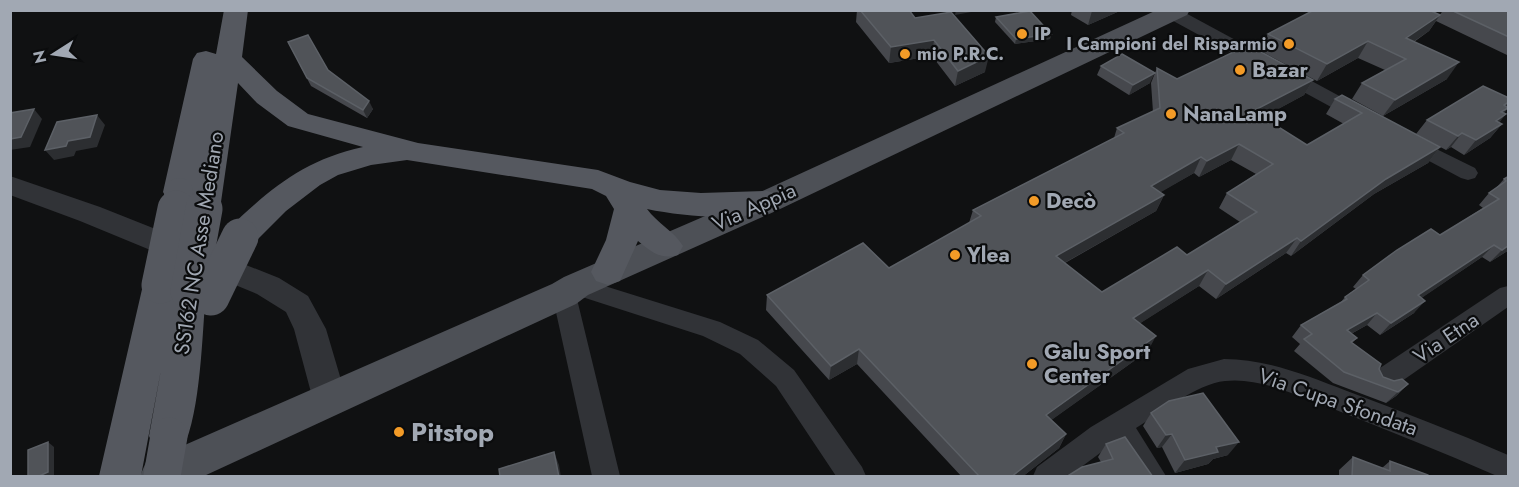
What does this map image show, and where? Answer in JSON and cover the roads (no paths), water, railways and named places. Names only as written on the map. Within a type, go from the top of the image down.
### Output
[{"type":"highway","points":[[192,197],[216,10]]},
{"type":"highway","name":"SS162 NC Asse Mediano","points":[[122,463],[187,291],[192,197],[228,58],[236,10]]},
{"type":"highway","points":[[228,58],[267,97],[298,120],[418,153],[598,180],[633,200],[684,205],[767,202]]},
{"type":"highway","points":[[161,477],[178,386],[187,291],[266,211],[304,179],[325,168],[371,154],[418,153]]},
{"type":"highway","points":[[633,200],[643,228],[676,242]]},
{"type":"highway","points":[[608,272],[622,240],[633,200]]},
{"type":"main road","name":"Via Appia","points":[[161,477],[608,272],[767,202],[1175,12]]},
{"type":"street","points":[[1175,12],[1468,173]]},
{"type":"street","points":[[10,185],[90,214],[268,286],[297,304],[310,329],[330,400]]},
{"type":"street","points":[[606,477],[570,290],[711,329],[749,346],[785,378],[852,477]]},
{"type":"street","name":"Via Etna","points":[[1383,380],[1509,296]]},
{"type":"street","name":"Via Cupa Sfondata","points":[[1047,477],[1119,425],[1197,377],[1224,370],[1240,369],[1281,378],[1420,430],[1509,468]]},
{"type":"street","points":[[1119,425],[1152,477]]},
{"type":"place","name":"IP","points":[[1022,34]]},
{"type":"place","name":"I Campioni del Risparmio","points":[[1289,44]]},
{"type":"place","name":"mio P.R.C.","points":[[905,54]]},
{"type":"place","name":"Bazar","points":[[1240,70]]},
{"type":"place","name":"NanaLamp","points":[[1171,114]]},
{"type":"place","name":"Decò","points":[[1034,201]]},
{"type":"place","name":"Ylea","points":[[955,255]]},
{"type":"place","name":"Galu Sport Center","points":[[1032,364]]},
{"type":"place","name":"Pitstop","points":[[399,432]]}]
